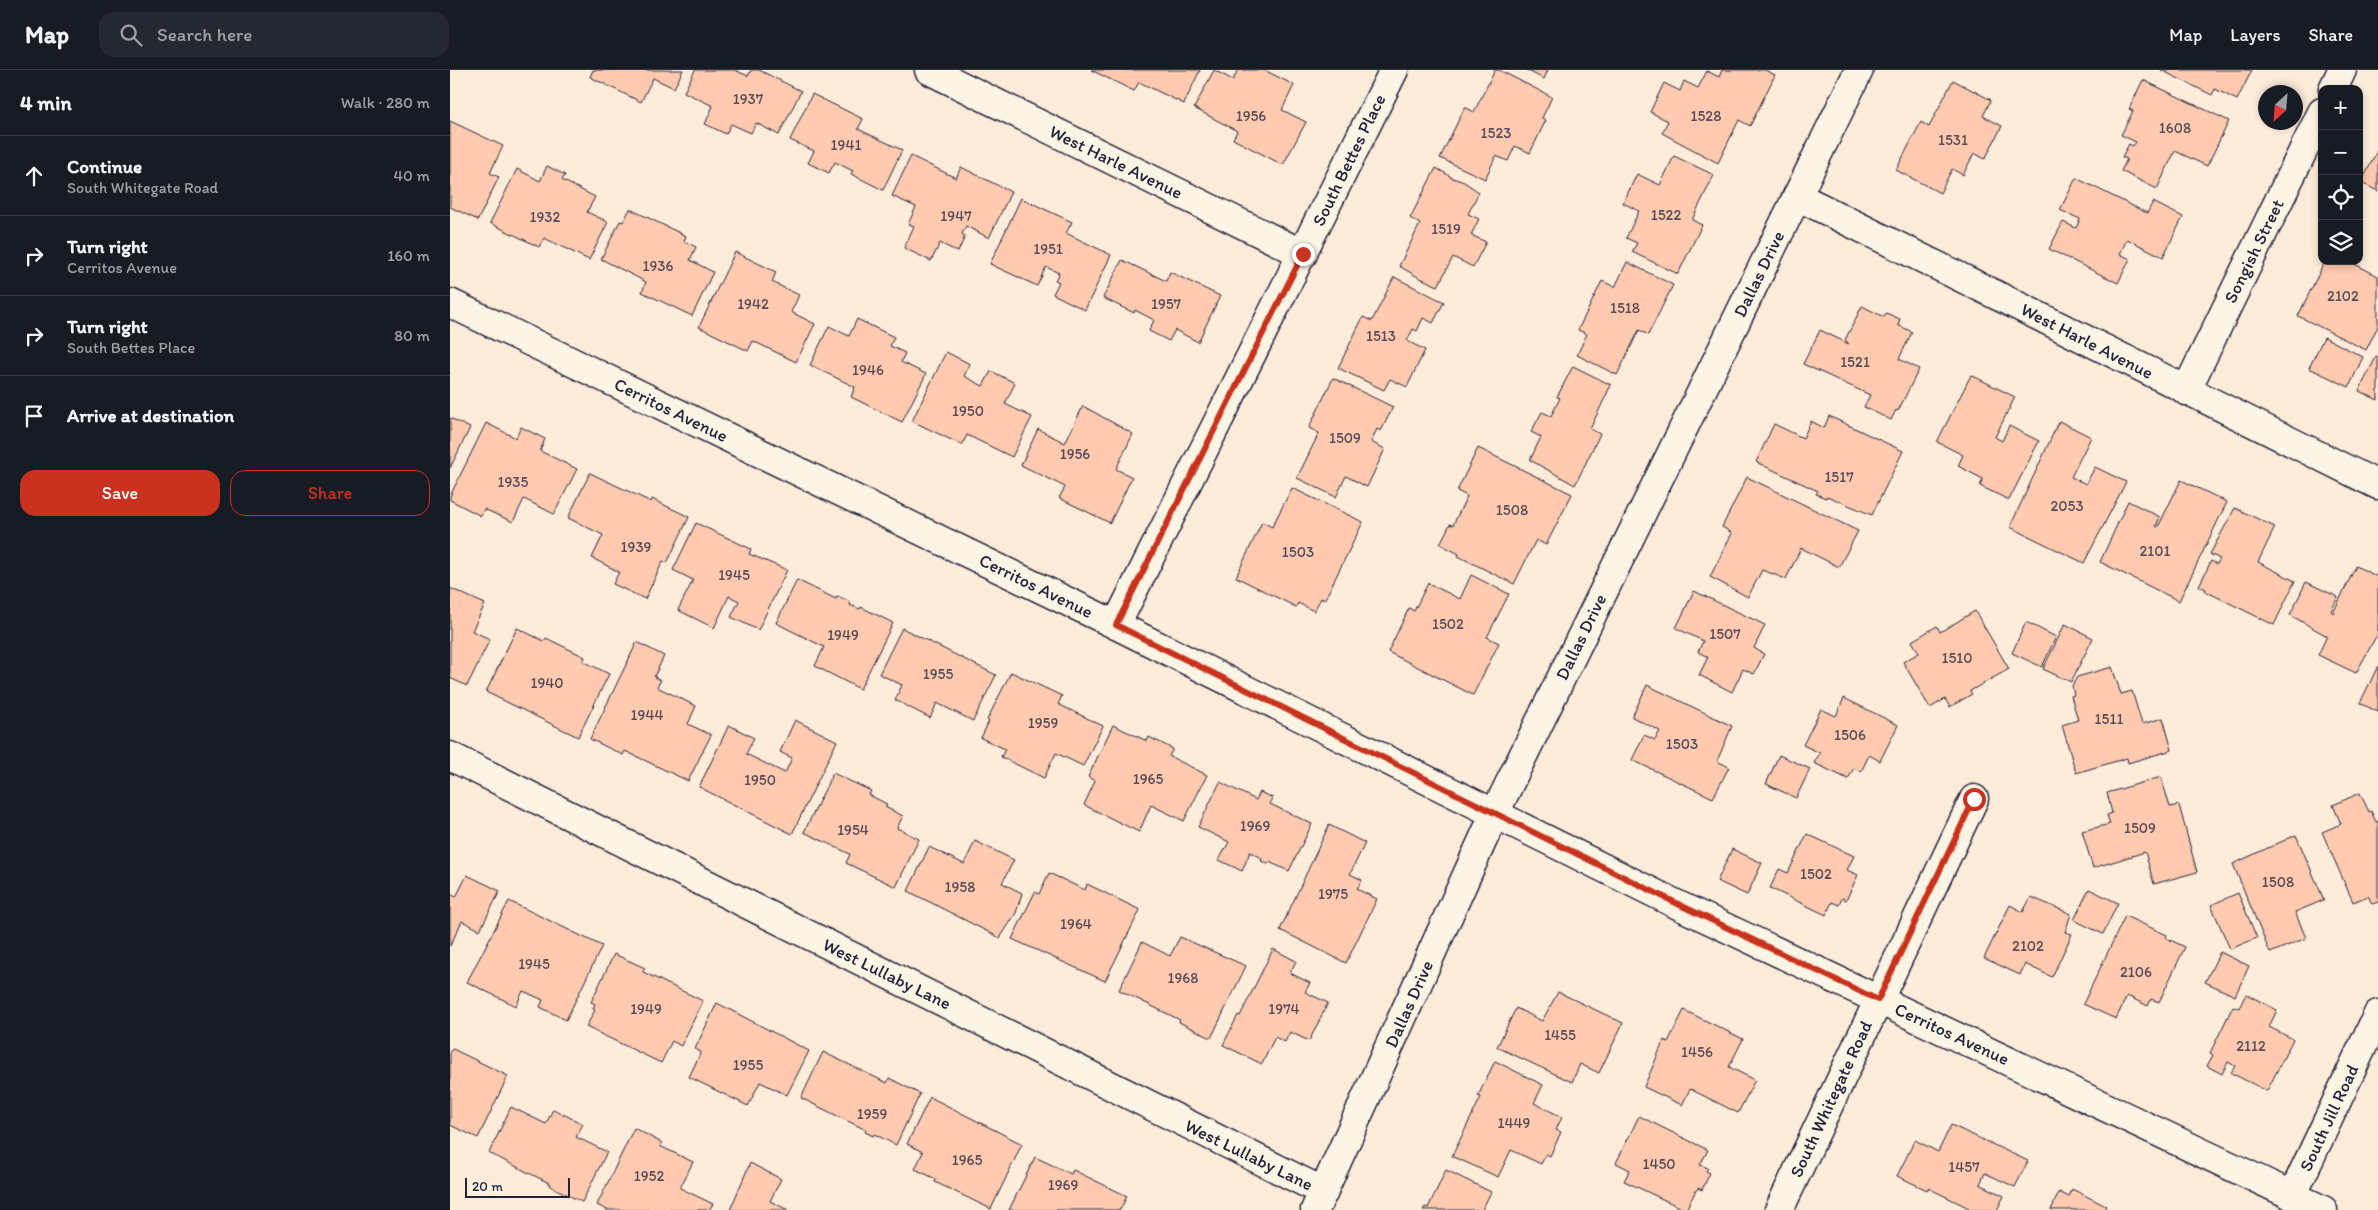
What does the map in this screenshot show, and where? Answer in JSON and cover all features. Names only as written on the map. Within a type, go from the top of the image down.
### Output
[{"type":"street","name":"West Harle Avenue","points":[[929,70],[1303,254]]},
{"type":"street","name":"South Bettes Place","points":[[1116,625],[1394,70]]},
{"type":"street","name":"Dallas Drive","points":[[1319,1201],[1495,813],[1860,70]]},
{"type":"street","points":[[2335,85],[2342,70]]},
{"type":"street","name":"Songish Street","points":[[2186,391],[2318,120]]},
{"type":"street","name":"West Harle Avenue","points":[[1798,196],[2378,485]]},
{"type":"street","name":"Cerritos Avenue","points":[[450,303],[1116,625],[1670,900],[2323,1210]]},
{"type":"street","name":"West Lullaby Lane","points":[[450,756],[1319,1201]]},
{"type":"street","name":"South Whitegate Road","points":[[1779,1210],[1974,799]]},
{"type":"street","name":"South Jill Road","points":[[2292,1196],[2378,1014]]},
{"type":"building","points":[[593,70],[683,70],[674,88],[653,78],[641,102],[590,77]]},
{"type":"building","points":[[695,70],[735,70],[748,76],[751,70],[759,70],[801,91],[779,135],[756,123],[751,133],[731,124],[726,134],[705,124],[713,106],[684,92]]},
{"type":"building","points":[[1091,70],[1200,70],[1184,104],[1139,82],[1134,91]]},
{"type":"building","points":[[1214,70],[1233,80],[1238,70],[1264,70],[1294,85],[1282,110],[1306,122],[1283,165],[1233,139],[1237,131],[1194,108]]},
{"type":"building","points":[[1495,70],[1499,70],[1552,97],[1542,118],[1546,120],[1530,153],[1515,146],[1508,161],[1496,156],[1485,179],[1440,158],[1465,107],[1474,112]]},
{"type":"building","points":[[1526,70],[1548,70],[1544,79]]},
{"type":"building","points":[[1722,70],[1765,70],[1775,75],[1750,126],[1739,120],[1718,163],[1662,133],[1668,121],[1650,112],[1664,83],[1680,91],[1684,81],[1698,88],[1707,71],[1719,77]]},
{"type":"building","points":[[2161,70],[2252,70],[2237,100],[2215,89],[2212,95]]},
{"type":"building","points":[[1953,80],[1991,100],[1983,116],[2002,126],[1985,159],[1974,153],[1963,175],[1952,169],[1940,193],[1896,170],[1921,122],[1929,127]]},
{"type":"building","points":[[2143,80],[2229,121],[2207,166],[2175,151],[2157,189],[2121,171],[2127,159],[2122,157],[2129,144],[2133,146],[2136,142],[2121,135],[2133,111],[2129,109]]},
{"type":"building","points":[[812,94],[863,119],[858,129],[902,150],[883,190],[851,174],[853,171],[835,162],[829,173],[808,163],[814,151],[790,140]]},
{"type":"building","points":[[450,121],[503,146],[490,173],[499,177],[478,220],[450,207]]},
{"type":"building","points":[[2378,149],[2378,191],[2363,184],[2363,179]]},
{"type":"building","points":[[911,156],[956,178],[961,167],[1011,192],[989,238],[966,226],[962,234],[965,236],[958,252],[940,243],[931,261],[904,248],[914,226],[908,224],[916,207],[892,196]]},
{"type":"building","points":[[1674,156],[1714,175],[1692,220],[1702,225],[1678,274],[1632,252],[1637,243],[1626,238],[1639,211],[1623,203],[1637,174],[1660,185]]},
{"type":"building","points":[[547,166],[565,175],[562,180],[595,197],[587,212],[608,222],[589,260],[544,238],[539,247],[490,223],[517,169],[540,181]]},
{"type":"building","points":[[1436,168],[1479,192],[1468,214],[1479,219],[1471,235],[1486,242],[1473,267],[1453,257],[1438,286],[1399,266],[1420,224],[1410,218]]},
{"type":"building","points":[[2076,178],[2147,213],[2153,202],[2183,217],[2163,257],[2127,239],[2120,254],[2130,259],[2118,283],[2049,249],[2063,222],[2076,228],[2080,219],[2060,210]]},
{"type":"building","points":[[1021,198],[1072,222],[1066,233],[1111,255],[1085,310],[1053,294],[1059,282],[1055,280],[1059,273],[1046,267],[1037,286],[990,264]]},
{"type":"building","points":[[630,209],[686,236],[684,241],[696,247],[690,260],[713,272],[692,316],[642,292],[646,282],[601,259],[620,221],[623,222]]},
{"type":"building","points":[[735,252],[776,272],[772,282],[799,295],[791,312],[815,324],[796,362],[753,341],[748,351],[699,327]]},
{"type":"building","points":[[1122,260],[1166,281],[1170,272],[1220,296],[1198,342],[1175,330],[1169,341],[1149,331],[1154,320],[1135,310],[1134,313],[1103,298]]},
{"type":"building","points":[[1627,262],[1673,285],[1648,335],[1639,330],[1617,375],[1577,355],[1587,334],[1578,330],[1602,281],[1615,287]]},
{"type":"building","points":[[2323,265],[2357,265],[2378,276],[2378,326],[2366,350],[2298,316]]},
{"type":"building","points":[[1394,277],[1444,302],[1433,323],[1423,318],[1417,331],[1413,329],[1407,341],[1425,350],[1407,387],[1390,379],[1384,390],[1338,368],[1363,317],[1372,321]]},
{"type":"building","points":[[1862,306],[1884,317],[1886,313],[1900,319],[1898,325],[1912,332],[1899,359],[1919,369],[1898,411],[1896,410],[1891,420],[1864,407],[1870,395],[1803,364],[1820,330],[1849,344],[1845,340]]},
{"type":"building","points":[[857,319],[894,337],[890,346],[905,353],[901,362],[926,374],[902,422],[851,397],[855,387],[810,365],[829,326],[849,336]]},
{"type":"building","points":[[2324,337],[2363,357],[2349,387],[2309,368]]},
{"type":"building","points":[[946,352],[970,364],[964,376],[983,386],[991,371],[1015,383],[1005,404],[1032,417],[1012,457],[967,435],[962,445],[912,421]]},
{"type":"building","points":[[2376,357],[2378,358],[2378,400],[2359,391]]},
{"type":"building","points":[[1573,366],[1611,385],[1590,429],[1600,434],[1575,485],[1530,460],[1541,437],[1531,432],[1542,412],[1551,416],[1560,398],[1557,397]]},
{"type":"building","points":[[1971,375],[2015,397],[1995,437],[2002,441],[2009,426],[2039,441],[2009,500],[1980,486],[1983,479],[1958,466],[1963,455],[1937,442]]},
{"type":"building","points":[[1333,378],[1393,407],[1381,431],[1377,429],[1371,442],[1385,449],[1367,487],[1346,476],[1336,497],[1297,478],[1319,433],[1309,428]]},
{"type":"building","points":[[1083,406],[1133,434],[1116,469],[1132,477],[1110,523],[1059,498],[1065,487],[1021,465],[1038,429],[1065,443]]},
{"type":"building","points":[[1829,416],[1903,451],[1872,515],[1827,496],[1826,498],[1816,494],[1818,491],[1756,462],[1774,424],[1803,438],[1811,421],[1824,428]]},
{"type":"building","points":[[450,418],[470,428],[450,468]]},
{"type":"building","points":[[2059,421],[2091,437],[2071,477],[2086,484],[2095,467],[2126,482],[2084,563],[2010,527]]},
{"type":"building","points":[[486,423],[516,438],[521,427],[545,439],[540,451],[577,469],[554,514],[524,499],[513,522],[484,509],[481,516],[450,500],[450,496]]},
{"type":"building","points":[[1478,448],[1572,494],[1546,545],[1536,540],[1514,584],[1458,556],[1459,554],[1440,544],[1450,524],[1453,525],[1467,496],[1457,491]]},
{"type":"building","points":[[590,473],[651,502],[652,499],[689,517],[667,563],[663,561],[645,599],[613,584],[619,572],[592,558],[603,535],[568,518]]},
{"type":"building","points":[[1747,477],[1858,531],[1839,567],[1801,548],[1786,579],[1762,570],[1748,597],[1710,577],[1732,533],[1722,527]]},
{"type":"building","points":[[2181,480],[2227,502],[2179,601],[2100,562],[2128,501],[2160,517],[2156,526],[2158,527]]},
{"type":"building","points":[[1292,488],[1363,522],[1325,599],[1321,598],[1314,611],[1298,603],[1296,607],[1236,577],[1262,522],[1272,527]]},
{"type":"building","points":[[2235,508],[2275,527],[2258,562],[2295,581],[2274,625],[2205,591],[2206,589],[2199,586],[2211,561],[2217,564],[2220,559],[2210,554]]},
{"type":"building","points":[[696,523],[751,549],[749,554],[787,570],[758,630],[731,617],[739,601],[729,596],[714,628],[678,610],[693,580],[673,570]]},
{"type":"building","points":[[2356,566],[2378,577],[2378,633],[2356,673],[2318,655],[2327,636],[2290,615],[2306,582],[2338,597],[2331,611],[2333,613]]},
{"type":"building","points":[[1471,575],[1509,594],[1487,637],[1499,643],[1473,695],[1388,652],[1409,608],[1414,611],[1428,583],[1460,599]]},
{"type":"building","points":[[797,580],[836,599],[837,596],[851,602],[850,605],[860,609],[861,607],[893,623],[860,689],[815,666],[824,647],[776,623]]},
{"type":"building","points":[[450,588],[485,604],[472,631],[490,639],[467,686],[450,678]]},
{"type":"building","points":[[1694,591],[1765,625],[1754,648],[1764,654],[1754,674],[1743,669],[1732,692],[1699,675],[1708,657],[1698,652],[1703,641],[1676,628]]},
{"type":"building","points":[[1975,611],[2009,669],[1970,691],[1972,694],[1950,707],[1945,699],[1930,708],[1903,662],[1919,653],[1912,641],[1937,626],[1940,632]]},
{"type":"building","points":[[2026,622],[2056,637],[2042,667],[2012,653]]},
{"type":"building","points":[[2065,624],[2093,638],[2071,682],[2043,669]]},
{"type":"building","points":[[517,628],[544,641],[546,638],[585,657],[583,661],[609,674],[578,737],[486,692]]},
{"type":"building","points":[[902,628],[996,675],[973,721],[937,703],[930,718],[895,700],[902,685],[879,674]]},
{"type":"building","points":[[637,642],[664,656],[654,677],[661,680],[657,687],[696,706],[688,724],[711,735],[688,781],[625,751],[623,755],[590,739]]},
{"type":"building","points":[[2378,666],[2378,712],[2360,703]]},
{"type":"building","points":[[2112,667],[2121,694],[2132,691],[2142,724],[2163,718],[2172,750],[2128,763],[2127,758],[2076,773],[2062,725],[2078,720],[2071,696],[2074,695],[2072,686],[2077,677]]},
{"type":"building","points":[[1011,672],[1062,696],[1058,704],[1103,726],[1083,766],[1056,753],[1044,778],[1001,757],[1005,749],[981,738],[989,721],[987,720]]},
{"type":"building","points":[[1647,685],[1732,726],[1717,761],[1729,767],[1713,798],[1632,760],[1644,735],[1655,740],[1660,731],[1632,717]]},
{"type":"building","points":[[1844,698],[1898,725],[1880,761],[1869,755],[1861,772],[1854,768],[1848,779],[1814,763],[1820,753],[1803,745],[1821,709],[1836,716]]},
{"type":"building","points":[[795,720],[837,741],[792,834],[699,787],[729,725],[754,738],[746,754],[785,773],[792,758],[780,752]]},
{"type":"building","points":[[1113,725],[1147,741],[1149,737],[1173,749],[1169,756],[1207,775],[1184,821],[1151,805],[1139,832],[1084,805],[1095,781],[1088,777]]},
{"type":"building","points":[[1779,755],[1810,769],[1796,798],[1766,784]]},
{"type":"building","points":[[833,773],[871,791],[869,795],[887,804],[885,807],[903,816],[897,828],[919,839],[896,887],[846,863],[850,854],[804,832]]},
{"type":"building","points":[[2161,777],[2170,807],[2179,805],[2197,872],[2154,884],[2145,852],[2093,868],[2082,831],[2110,824],[2107,815],[2112,813],[2107,793]]},
{"type":"building","points":[[1220,782],[1256,800],[1260,792],[1273,798],[1270,804],[1312,824],[1289,871],[1269,862],[1268,864],[1261,861],[1262,858],[1250,852],[1242,871],[1219,860],[1229,842],[1198,827]]},
{"type":"building","points":[[2360,793],[2369,812],[2371,811],[2376,822],[2378,821],[2378,902],[2372,904],[2368,896],[2353,902],[2322,832],[2341,824],[2333,805]]},
{"type":"building","points":[[1329,825],[1365,843],[1350,874],[1362,880],[1357,889],[1377,899],[1346,963],[1280,930]]},
{"type":"building","points":[[1807,834],[1854,856],[1847,870],[1858,875],[1846,900],[1842,898],[1839,905],[1832,902],[1826,915],[1770,888],[1779,869],[1788,873]]},
{"type":"building","points":[[2296,835],[2324,900],[2295,912],[2306,938],[2270,953],[2233,864]]},
{"type":"building","points":[[975,841],[1014,860],[1002,883],[1022,893],[1016,913],[1000,938],[908,891],[929,847],[964,864]]},
{"type":"building","points":[[1732,849],[1762,863],[1747,895],[1717,881]]},
{"type":"building","points":[[1049,873],[1085,890],[1087,884],[1140,910],[1105,981],[1012,939],[1035,892],[1039,894]]},
{"type":"building","points":[[467,875],[500,891],[480,930],[462,921],[450,946],[450,894],[456,897]]},
{"type":"building","points":[[2089,889],[2118,903],[2103,934],[2074,920]]},
{"type":"building","points":[[2238,893],[2257,938],[2230,949],[2211,905]]},
{"type":"building","points":[[2031,897],[2071,914],[2065,932],[2072,934],[2052,977],[2025,964],[2020,975],[1984,958],[2010,905],[2023,912]]},
{"type":"building","points":[[509,901],[602,946],[566,1020],[540,1007],[543,1000],[523,991],[516,1006],[467,982]]},
{"type":"building","points":[[2125,916],[2167,935],[2166,938],[2185,947],[2159,1002],[2151,999],[2148,1006],[2127,996],[2116,1019],[2083,1004]]},
{"type":"building","points":[[1180,937],[1246,966],[1211,1038],[1179,1022],[1180,1020],[1119,990],[1142,942],[1170,956]]},
{"type":"building","points":[[1273,949],[1296,961],[1290,973],[1310,983],[1305,992],[1328,1003],[1309,1041],[1290,1032],[1285,1042],[1275,1037],[1262,1064],[1223,1045],[1238,1015],[1240,1016]]},
{"type":"building","points":[[2220,952],[2249,966],[2235,996],[2205,982]]},
{"type":"building","points":[[614,954],[645,968],[643,972],[703,1001],[681,1046],[672,1041],[661,1063],[586,1027],[595,1010],[593,1009],[595,1004],[591,1002]]},
{"type":"building","points":[[1558,992],[1623,1023],[1599,1073],[1580,1064],[1572,1082],[1497,1047],[1516,1008],[1542,1021]]},
{"type":"building","points":[[2246,994],[2277,1010],[2269,1027],[2293,1039],[2267,1091],[2231,1073],[2235,1066],[2228,1062],[2222,1074],[2207,1066],[2213,1055],[2210,1053],[2233,1006],[2239,1008]]},
{"type":"building","points":[[717,1003],[809,1051],[787,1095],[760,1082],[748,1106],[689,1077],[701,1052],[695,1049]]},
{"type":"building","points":[[1684,1010],[1743,1039],[1729,1067],[1755,1080],[1738,1113],[1690,1089],[1682,1105],[1644,1087],[1664,1040],[1668,1042]]},
{"type":"building","points":[[453,1049],[508,1076],[478,1138],[450,1125],[450,1051]]},
{"type":"building","points":[[823,1052],[887,1083],[889,1078],[920,1094],[896,1145],[874,1134],[873,1136],[865,1132],[866,1130],[801,1098]]},
{"type":"building","points":[[1495,1061],[1543,1085],[1534,1103],[1562,1117],[1556,1130],[1561,1132],[1550,1156],[1546,1154],[1541,1164],[1511,1150],[1498,1177],[1452,1156],[1481,1097],[1478,1096]]},
{"type":"building","points":[[930,1097],[1022,1144],[991,1209],[935,1182],[936,1179],[915,1169],[923,1152],[907,1144]]},
{"type":"building","points":[[511,1107],[546,1124],[553,1109],[583,1124],[576,1137],[607,1152],[582,1202],[489,1153]]},
{"type":"building","points":[[1639,1116],[1708,1150],[1700,1165],[1708,1168],[1706,1171],[1710,1173],[1702,1190],[1698,1188],[1686,1210],[1624,1181],[1630,1170],[1616,1163]]},
{"type":"building","points":[[1951,1125],[2028,1161],[2015,1187],[1985,1173],[1980,1184],[2004,1196],[1997,1210],[1969,1210],[1969,1208],[1928,1188],[1927,1190],[1897,1176],[1915,1140],[1938,1152]]},
{"type":"building","points":[[634,1128],[662,1143],[660,1146],[693,1162],[680,1188],[713,1204],[709,1210],[607,1210],[597,1205]]},
{"type":"building","points":[[1035,1157],[1071,1174],[1073,1170],[1127,1196],[1120,1210],[1009,1210]]},
{"type":"building","points":[[750,1163],[781,1179],[770,1201],[788,1210],[730,1210]]},
{"type":"building","points":[[1446,1170],[1491,1192],[1482,1210],[1423,1210],[1425,1207],[1428,1208]]},
{"type":"building","points":[[2072,1189],[2106,1206],[2104,1210],[2051,1210],[2059,1192],[2069,1197]]},
{"type":"route","points":[[1303,254],[1116,625],[1678,904],[1878,1000],[1974,799]]}]
